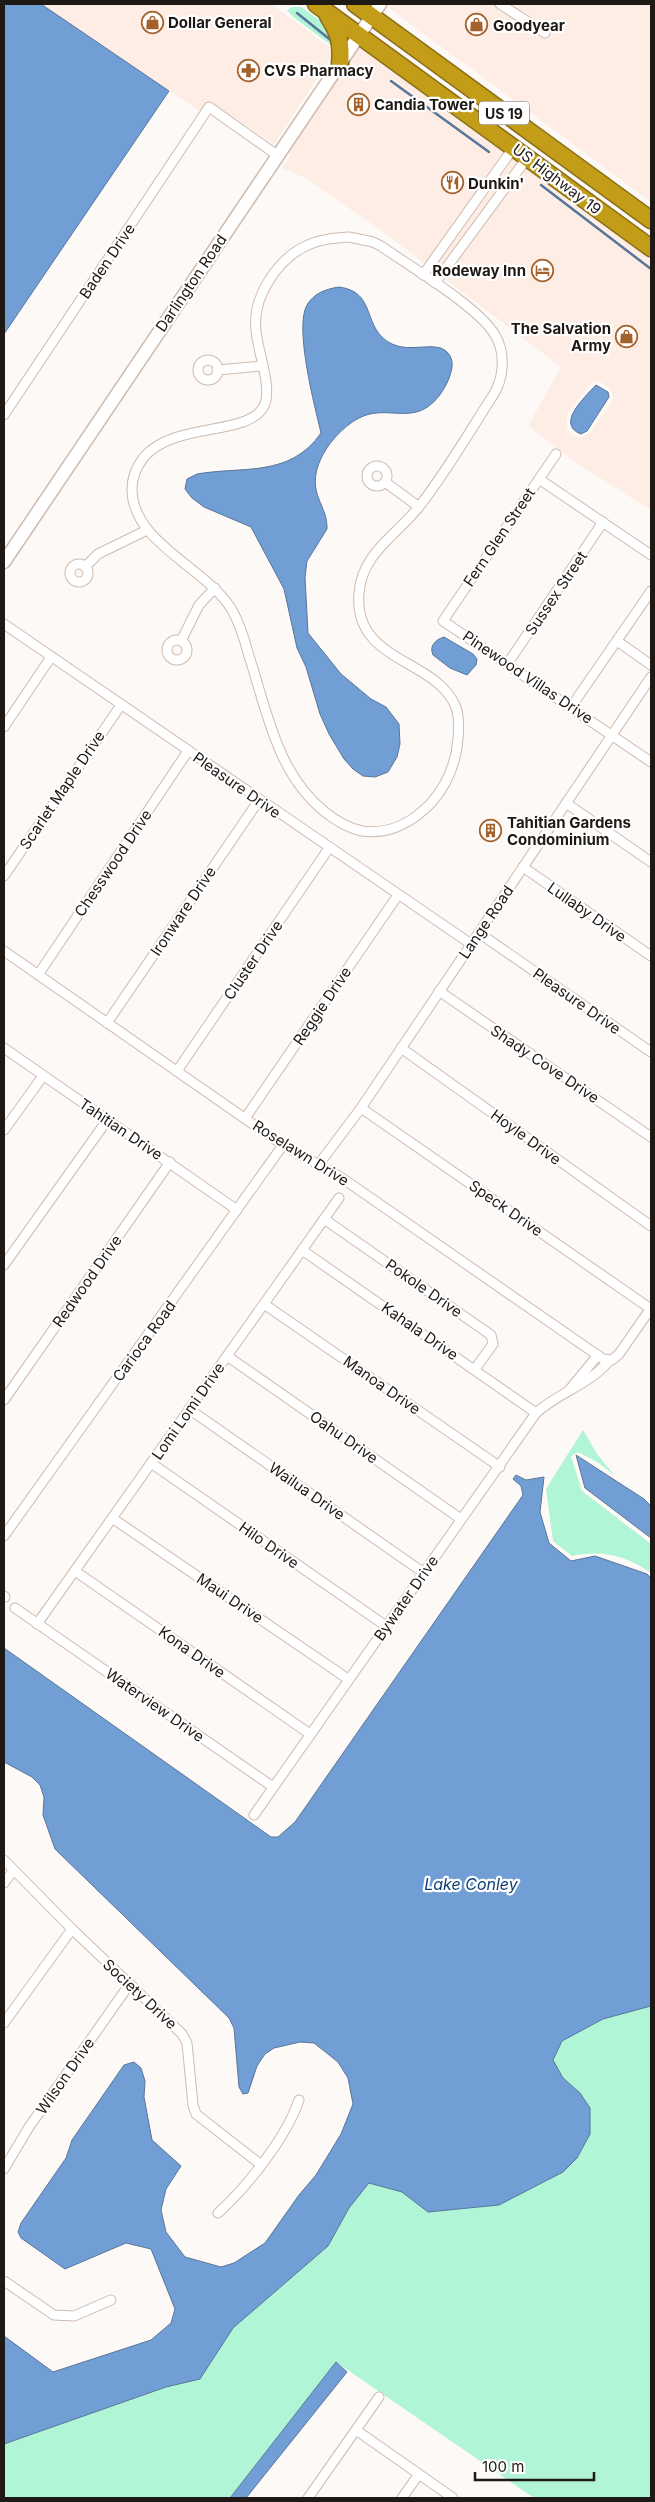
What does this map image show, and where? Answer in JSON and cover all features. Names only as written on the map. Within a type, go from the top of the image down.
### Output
[{"type":"highway","name":"US Highway 19","points":[[355,4],[376,10],[651,220]]},
{"type":"highway","name":"US Highway 19","points":[[320,7],[651,248]]},
{"type":"highway","points":[[320,7],[338,31],[341,40],[340,64]]},
{"type":"highway","points":[[514,147],[522,146],[541,154],[584,185],[637,209]]},
{"type":"highway","points":[[626,230],[644,231],[651,236]]},
{"type":"street","points":[[500,4],[544,33]]},
{"type":"street","name":"Darlington Road","points":[[4,562],[376,10]]},
{"type":"street","name":"Baden Drive","points":[[4,415],[209,107],[277,155]]},
{"type":"street","points":[[423,275],[514,147]]},
{"type":"street","points":[[435,283],[527,158]]},
{"type":"street","points":[[331,238],[364,239],[380,246],[423,275],[482,318],[498,342],[502,368],[494,394],[419,507],[370,558],[359,592],[362,616],[376,642],[395,658],[438,683],[457,707],[458,744],[451,770],[432,801],[407,823],[375,832],[351,828],[331,817],[304,792],[290,771],[275,738],[236,617],[215,588],[147,530],[138,515],[132,492],[134,475],[142,460],[160,443],[174,436],[240,423],[256,416],[264,406],[267,393],[255,323],[262,296],[281,265],[301,249],[331,238]]},
{"type":"street","points":[[434,258],[447,267]]},
{"type":"street","points":[[217,370],[262,366]]},
{"type":"street","name":"Fern Glen Street","points":[[443,620],[556,454]]},
{"type":"street","points":[[539,479],[651,555]]},
{"type":"street","points":[[385,482],[419,507]]},
{"type":"street","name":"Sussex Street","points":[[508,663],[603,522]]},
{"type":"street","points":[[85,566],[98,554],[147,530]]},
{"type":"street","points":[[180,641],[199,605],[215,588]]},
{"type":"street","points":[[571,707],[651,591]]},
{"type":"street","name":"Pinewood Villas Drive","points":[[443,620],[651,762]]},
{"type":"street","name":"Pleasure Drive","points":[[4,624],[471,944]]},
{"type":"street","points":[[617,641],[651,665]]},
{"type":"street","points":[[4,727],[51,657]]},
{"type":"street","name":"Lange Road","points":[[319,1164],[401,1048],[651,677]]},
{"type":"street","name":"Scarlet Maple Drive","points":[[4,876],[121,705]]},
{"type":"street","name":"Chesswood Drive","points":[[38,975],[188,751]]},
{"type":"street","name":"Ironware Drive","points":[[107,1023],[259,800]]},
{"type":"street","points":[[566,803],[651,862]]},
{"type":"street","name":"Cluster Drive","points":[[178,1071],[329,848]]},
{"type":"street","name":"Lullaby Drive","points":[[523,868],[651,956]]},
{"type":"street","name":"Reggie Drive","points":[[246,1117],[398,895]]},
{"type":"street","name":"Pleasure Drive","points":[[479,933],[651,1052]]},
{"type":"street","name":"Roselawn Drive","points":[[4,951],[246,1117],[283,1145],[342,1178],[609,1361]]},
{"type":"street","name":"Shady Cove Drive","points":[[439,991],[651,1136]]},
{"type":"street","name":"Tahitian Drive","points":[[4,1048],[237,1210]]},
{"type":"street","name":"Hoyle Drive","points":[[401,1048],[651,1226]]},
{"type":"street","points":[[4,1130],[42,1076]]},
{"type":"street","name":"Speck Drive","points":[[360,1108],[651,1309]]},
{"type":"street","points":[[4,1265],[108,1119]]},
{"type":"street","name":"Carioca Road","points":[[4,1536],[283,1145]]},
{"type":"street","name":"Redwood Drive","points":[[4,1400],[170,1162]]},
{"type":"street","name":"Lomi Lomi Drive","points":[[37,1624],[339,1198]]},
{"type":"street","name":"Pokole Drive","points":[[324,1219],[491,1335],[493,1344],[475,1369]]},
{"type":"street","name":"Kahala Drive","points":[[302,1250],[536,1413]]},
{"type":"street","name":"Manoa Drive","points":[[264,1304],[500,1466]]},
{"type":"street","name":"Bywater Drive","points":[[254,1815],[536,1413],[551,1400],[583,1385],[599,1373],[609,1361],[616,1358],[651,1309]]},
{"type":"street","name":"Bywater Drive","points":[[568,1391],[598,1355]]},
{"type":"street","name":"Oahu Drive","points":[[227,1356],[461,1519]]},
{"type":"street","name":"Wailua Drive","points":[[189,1409],[424,1573]]},
{"type":"street","name":"Hilo Drive","points":[[151,1463],[386,1626]]},
{"type":"street","name":"Maui Drive","points":[[112,1518],[348,1679]]},
{"type":"street","name":"Kona Drive","points":[[75,1571],[310,1734]]},
{"type":"street","name":"Waterview Drive","points":[[15,1608],[273,1787]]},
{"type":"street","name":"Society Drive","points":[[4,1860],[129,1985],[173,2023],[182,2034],[186,2043],[193,2105],[196,2114],[260,2164]]},
{"type":"street","points":[[4,1883],[13,1870]]},
{"type":"street","points":[[4,2023],[72,1929]]},
{"type":"street","name":"Wilson Drive","points":[[4,2169],[29,2127],[129,1985]]},
{"type":"street","points":[[218,2213],[236,2196],[292,2121],[299,2100]]},
{"type":"street","points":[[4,2281],[54,2315],[74,2316],[111,2300]]},
{"type":"street","points":[[308,2498],[379,2397]]},
{"type":"street","points":[[356,2430],[453,2498]]},
{"type":"street","points":[[402,2498],[419,2474]]},
{"type":"shaded area","points":[[41,4],[271,4],[335,51],[274,144],[209,101],[201,112]]},
{"type":"shaded area","points":[[385,4],[651,4],[651,202],[385,5]]},
{"type":"shaded area","points":[[359,43],[651,257],[651,510],[578,464],[528,426],[561,367],[386,234],[307,179],[282,168],[291,155],[285,152]],"holes":[[[597,380],[611,389],[613,400],[590,433],[580,438],[572,435],[566,429],[567,414],[592,382]]]},
{"type":"green space","points":[[292,7],[301,7],[332,29],[332,46],[292,16],[287,10]]},
{"type":"green space","points":[[583,1430],[597,1454],[615,1476],[599,1463],[578,1452],[571,1456],[582,1491],[651,1544],[651,1573],[632,1562],[613,1555],[583,1554],[572,1556],[553,1541],[546,1489]]},
{"type":"green space","points":[[651,2006],[651,2498],[534,2498],[336,2362],[230,2498],[4,2498],[4,2444],[166,2387],[200,2379],[233,2328],[328,2246],[349,2208],[370,2183],[402,2192],[429,2212],[499,2205],[580,2093],[563,2078],[553,2060],[562,2041],[603,2019]]},
{"type":"water","points":[[4,4],[41,4],[169,91],[4,334]]},
{"type":"water","points":[[339,287],[351,290],[359,296],[365,303],[376,329],[382,337],[392,344],[406,347],[441,348],[448,353],[452,364],[446,385],[430,406],[410,413],[380,413],[359,418],[341,431],[330,443],[322,456],[316,474],[315,483],[327,529],[307,561],[305,577],[308,633],[341,674],[371,699],[386,707],[399,724],[400,744],[397,757],[388,772],[375,777],[363,776],[353,769],[344,759],[329,734],[320,714],[306,667],[297,648],[284,589],[251,527],[204,507],[192,498],[185,489],[187,479],[197,474],[280,464],[295,457],[309,447],[321,433],[304,349],[304,316],[307,305],[313,297],[325,290]]},
{"type":"water","points":[[596,385],[608,392],[609,397],[587,431],[581,434],[574,430],[571,424],[571,417],[580,403]]},
{"type":"water","points":[[444,637],[473,654],[477,659],[476,665],[467,675],[450,668],[433,655],[432,649],[434,644]]},
{"type":"water","points":[[576,1455],[644,1499],[651,1506],[651,1538],[585,1488]]},
{"type":"water","name":"Lake Conley","points":[[516,1475],[526,1480],[544,1477],[540,1512],[549,1543],[571,1561],[595,1556],[647,1574],[651,1578],[651,2006],[603,2019],[562,2041],[553,2060],[563,2078],[580,2093],[590,2108],[590,2134],[577,2158],[563,2172],[499,2205],[428,2212],[402,2192],[369,2183],[349,2208],[328,2246],[233,2328],[200,2379],[166,2387],[4,2444],[4,2336],[53,2372],[151,2340],[171,2323],[175,2309],[151,2249],[126,2243],[65,2269],[21,2238],[18,2232],[21,2223],[66,2158],[72,2140],[124,2065],[134,2062],[141,2068],[145,2081],[144,2097],[152,2140],[181,2166],[166,2189],[161,2210],[166,2232],[185,2257],[221,2267],[234,2263],[265,2243],[299,2195],[316,2175],[341,2134],[353,2104],[348,2078],[338,2062],[314,2043],[300,2042],[274,2048],[265,2054],[257,2066],[248,2093],[243,2094],[239,2087],[234,2028],[229,2018],[55,1849],[43,1815],[44,1797],[40,1785],[32,1777],[4,1762],[4,1648],[271,1837],[278,1837],[295,1822],[523,1495],[521,1486],[513,1479]]},
{"type":"water","points":[[336,2362],[347,2372],[246,2498],[230,2498]]},
{"type":"waterway","points":[[297,13],[333,42]]},
{"type":"waterway","points":[[391,81],[489,152]]},
{"type":"waterway","points":[[541,185],[651,269]]},
{"type":"place","name":"Dollar General","points":[[152,22]]},
{"type":"place","name":"Goodyear","points":[[477,25]]},
{"type":"place","name":"CVS Pharmacy","points":[[248,70]]},
{"type":"place","name":"Candia Tower","points":[[358,104]]},
{"type":"place","name":"Dunkin'","points":[[452,183]]},
{"type":"place","name":"Rodeway Inn","points":[[542,270]]},
{"type":"place","name":"The Salvation Army","points":[[627,337]]},
{"type":"place","name":"Tahitian Gardens Condominium","points":[[491,831]]}]
